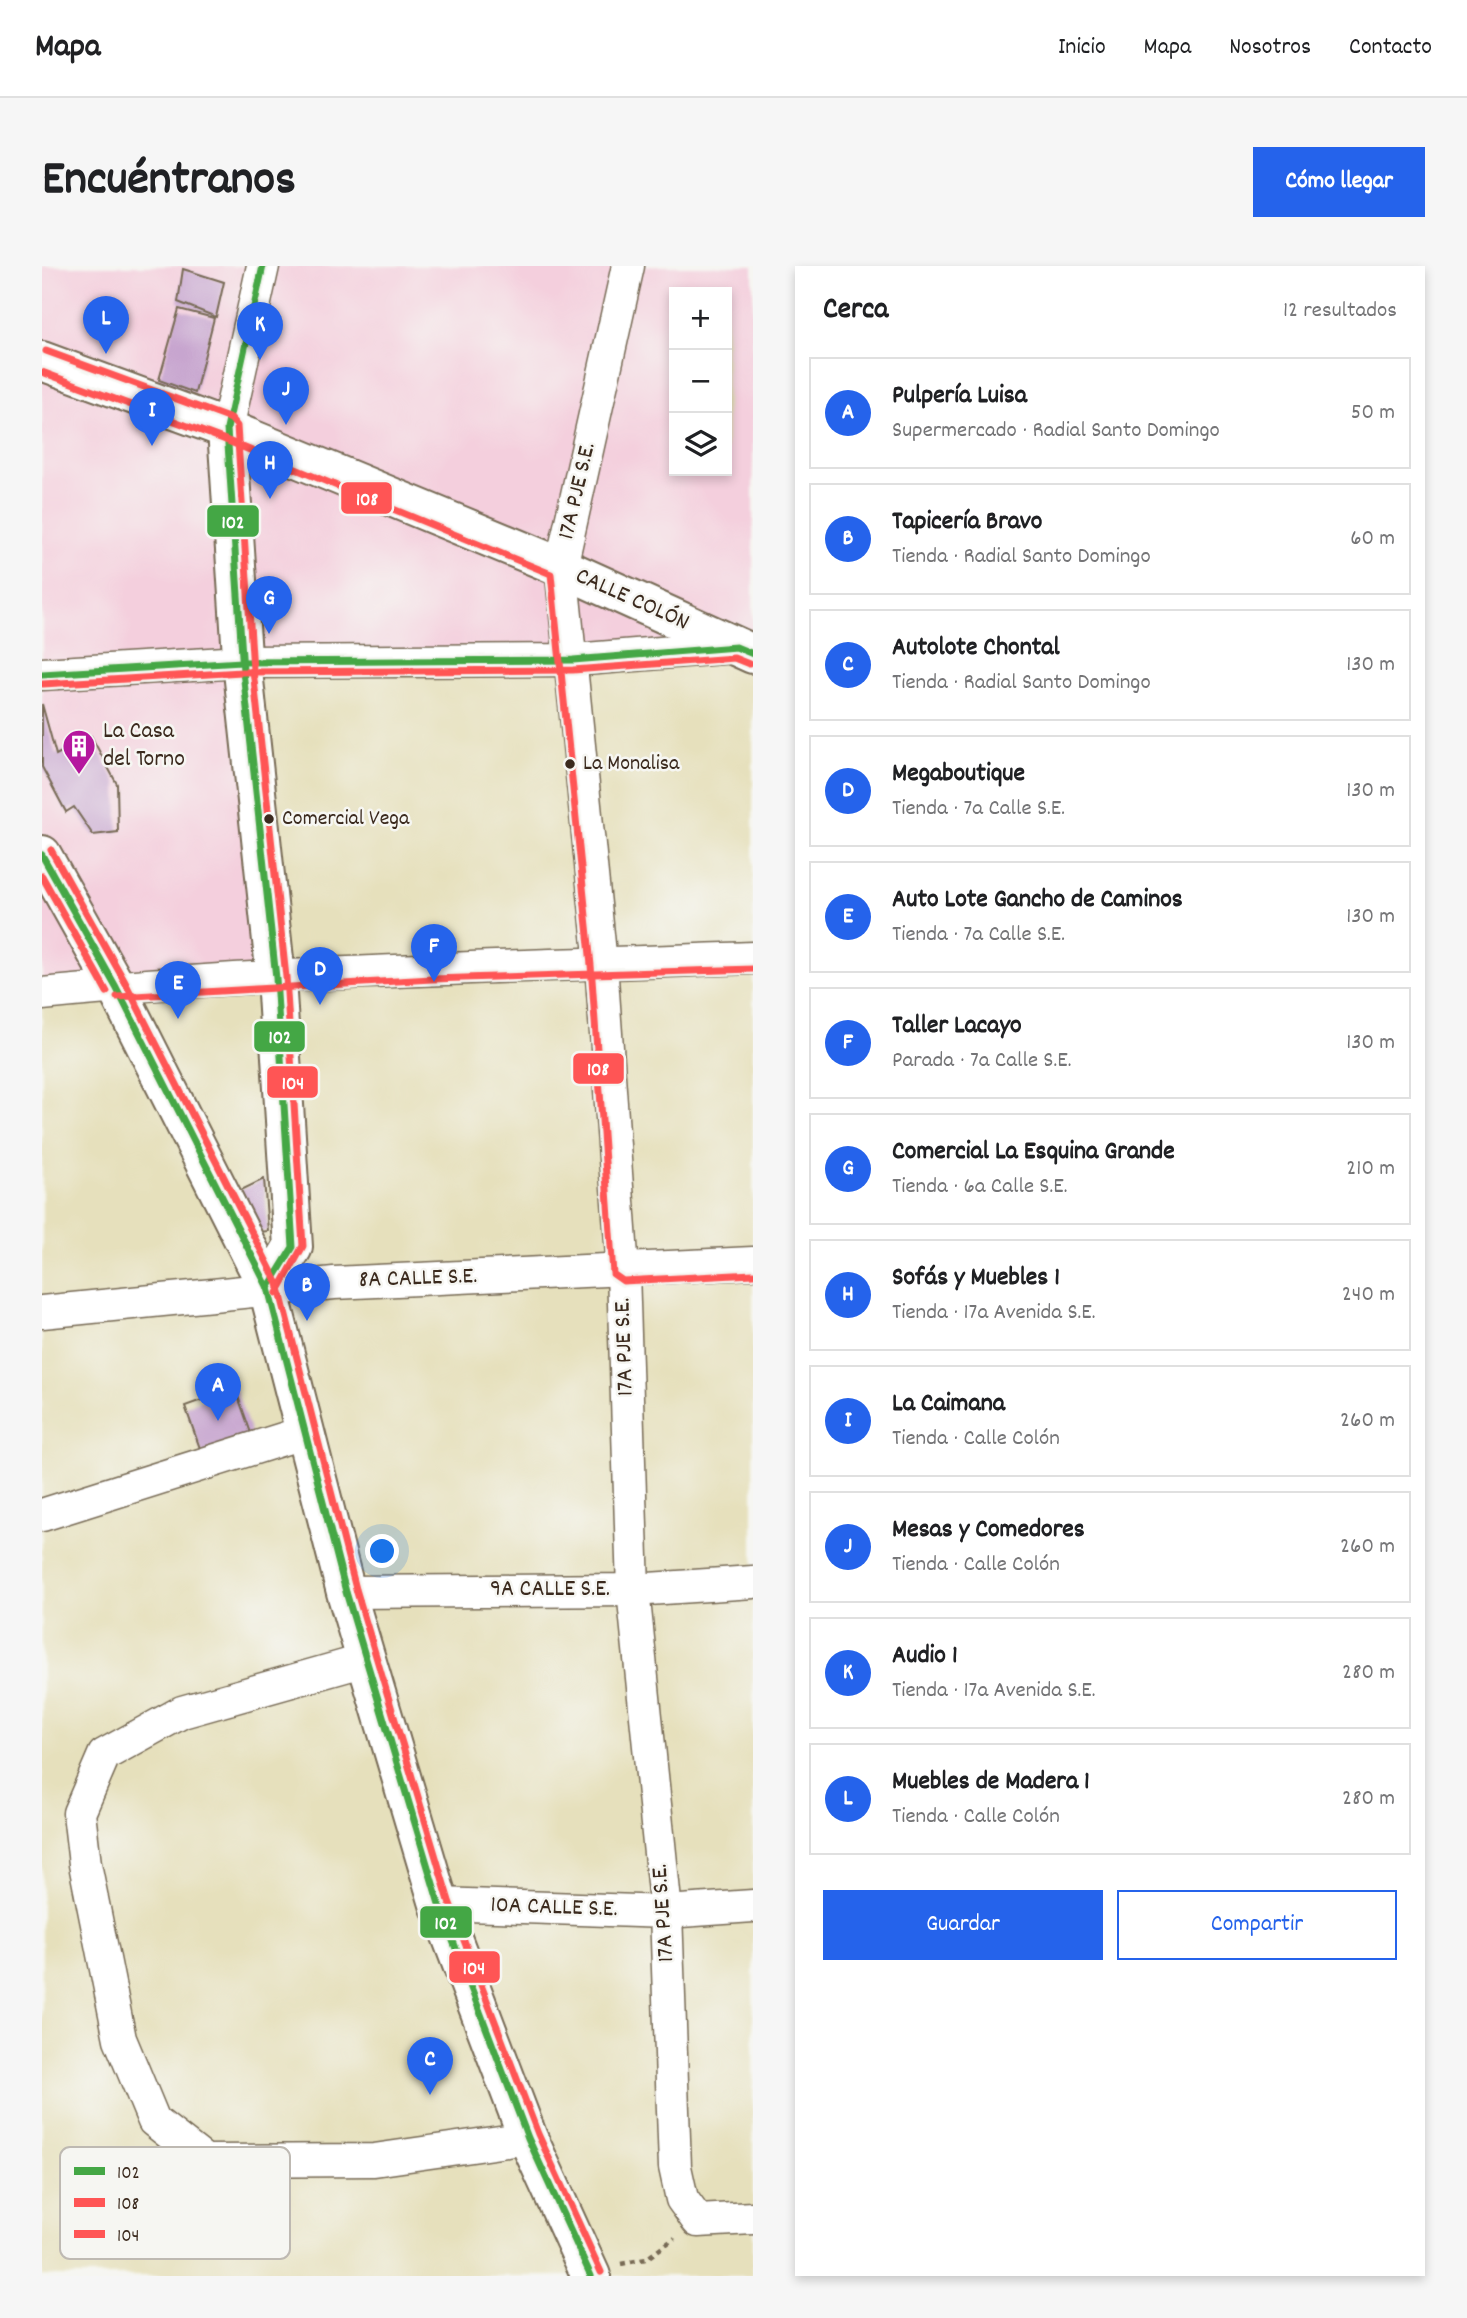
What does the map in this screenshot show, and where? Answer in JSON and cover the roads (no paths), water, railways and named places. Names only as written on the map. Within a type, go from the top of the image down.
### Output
[{"type":"main road","name":"CALLE COLÓN","points":[[42,361],[227,429],[561,567],[744,650]]},
{"type":"main road","points":[[227,429],[242,662],[276,978],[293,1247],[268,1288]]},
{"type":"main road","points":[[42,855],[116,987],[268,1288],[346,1592],[439,1904],[528,2138],[591,2276]]},
{"type":"street","points":[[227,429],[263,266]]},
{"type":"street","name":"17A PJE S.E.","points":[[628,266],[561,567],[573,660],[601,964],[622,1271],[633,1590],[666,1912],[675,2167],[682,2199],[698,2221],[753,2218]]},
{"type":"street","points":[[42,674],[242,662],[573,660],[744,650]]},
{"type":"street","points":[[42,994],[276,978],[753,958]]},
{"type":"street","name":"8A CALLE S.E.","points":[[42,1312],[268,1288],[753,1264]]},
{"type":"street","points":[[42,1515],[305,1432]]},
{"type":"street","name":"9A CALLE S.E.","points":[[346,1592],[633,1590],[753,1582]]},
{"type":"street","points":[[187,2147],[154,2121],[120,2039],[85,1864],[79,1813],[104,1755],[183,1712],[366,1660]]},
{"type":"street","name":"10A CALLE S.E.","points":[[439,1904],[666,1912],[753,1906]]},
{"type":"street","points":[[290,2160],[374,2160],[528,2138]]},
{"type":"place","name":"Muebles de Madera 1","points":[[106,354]]},
{"type":"place","name":"Audio 1","points":[[260,360]]},
{"type":"place","name":"Mesas y Comedores","points":[[286,425]]},
{"type":"place","name":"La Caimana","points":[[152,446]]},
{"type":"place","name":"Sofás y Muebles 1","points":[[270,499]]},
{"type":"place","name":"Comercial La Esquina Grande","points":[[269,634]]},
{"type":"place","name":"La Monalisa","points":[[570,764]]},
{"type":"place","name":"La Casa del Torno","points":[[79,776]]},
{"type":"place","name":"Comercial Vega","points":[[269,819]]},
{"type":"place","name":"Taller Lacayo","points":[[434,982]]},
{"type":"place","name":"Megaboutique","points":[[320,1005]]},
{"type":"place","name":"Auto Lote Gancho de Caminos","points":[[178,1019]]},
{"type":"place","name":"Tapicería Bravo","points":[[307,1321]]},
{"type":"place","name":"Pulpería Luisa","points":[[218,1421]]},
{"type":"place","name":"Autolote Chontal","points":[[430,2095]]}]
